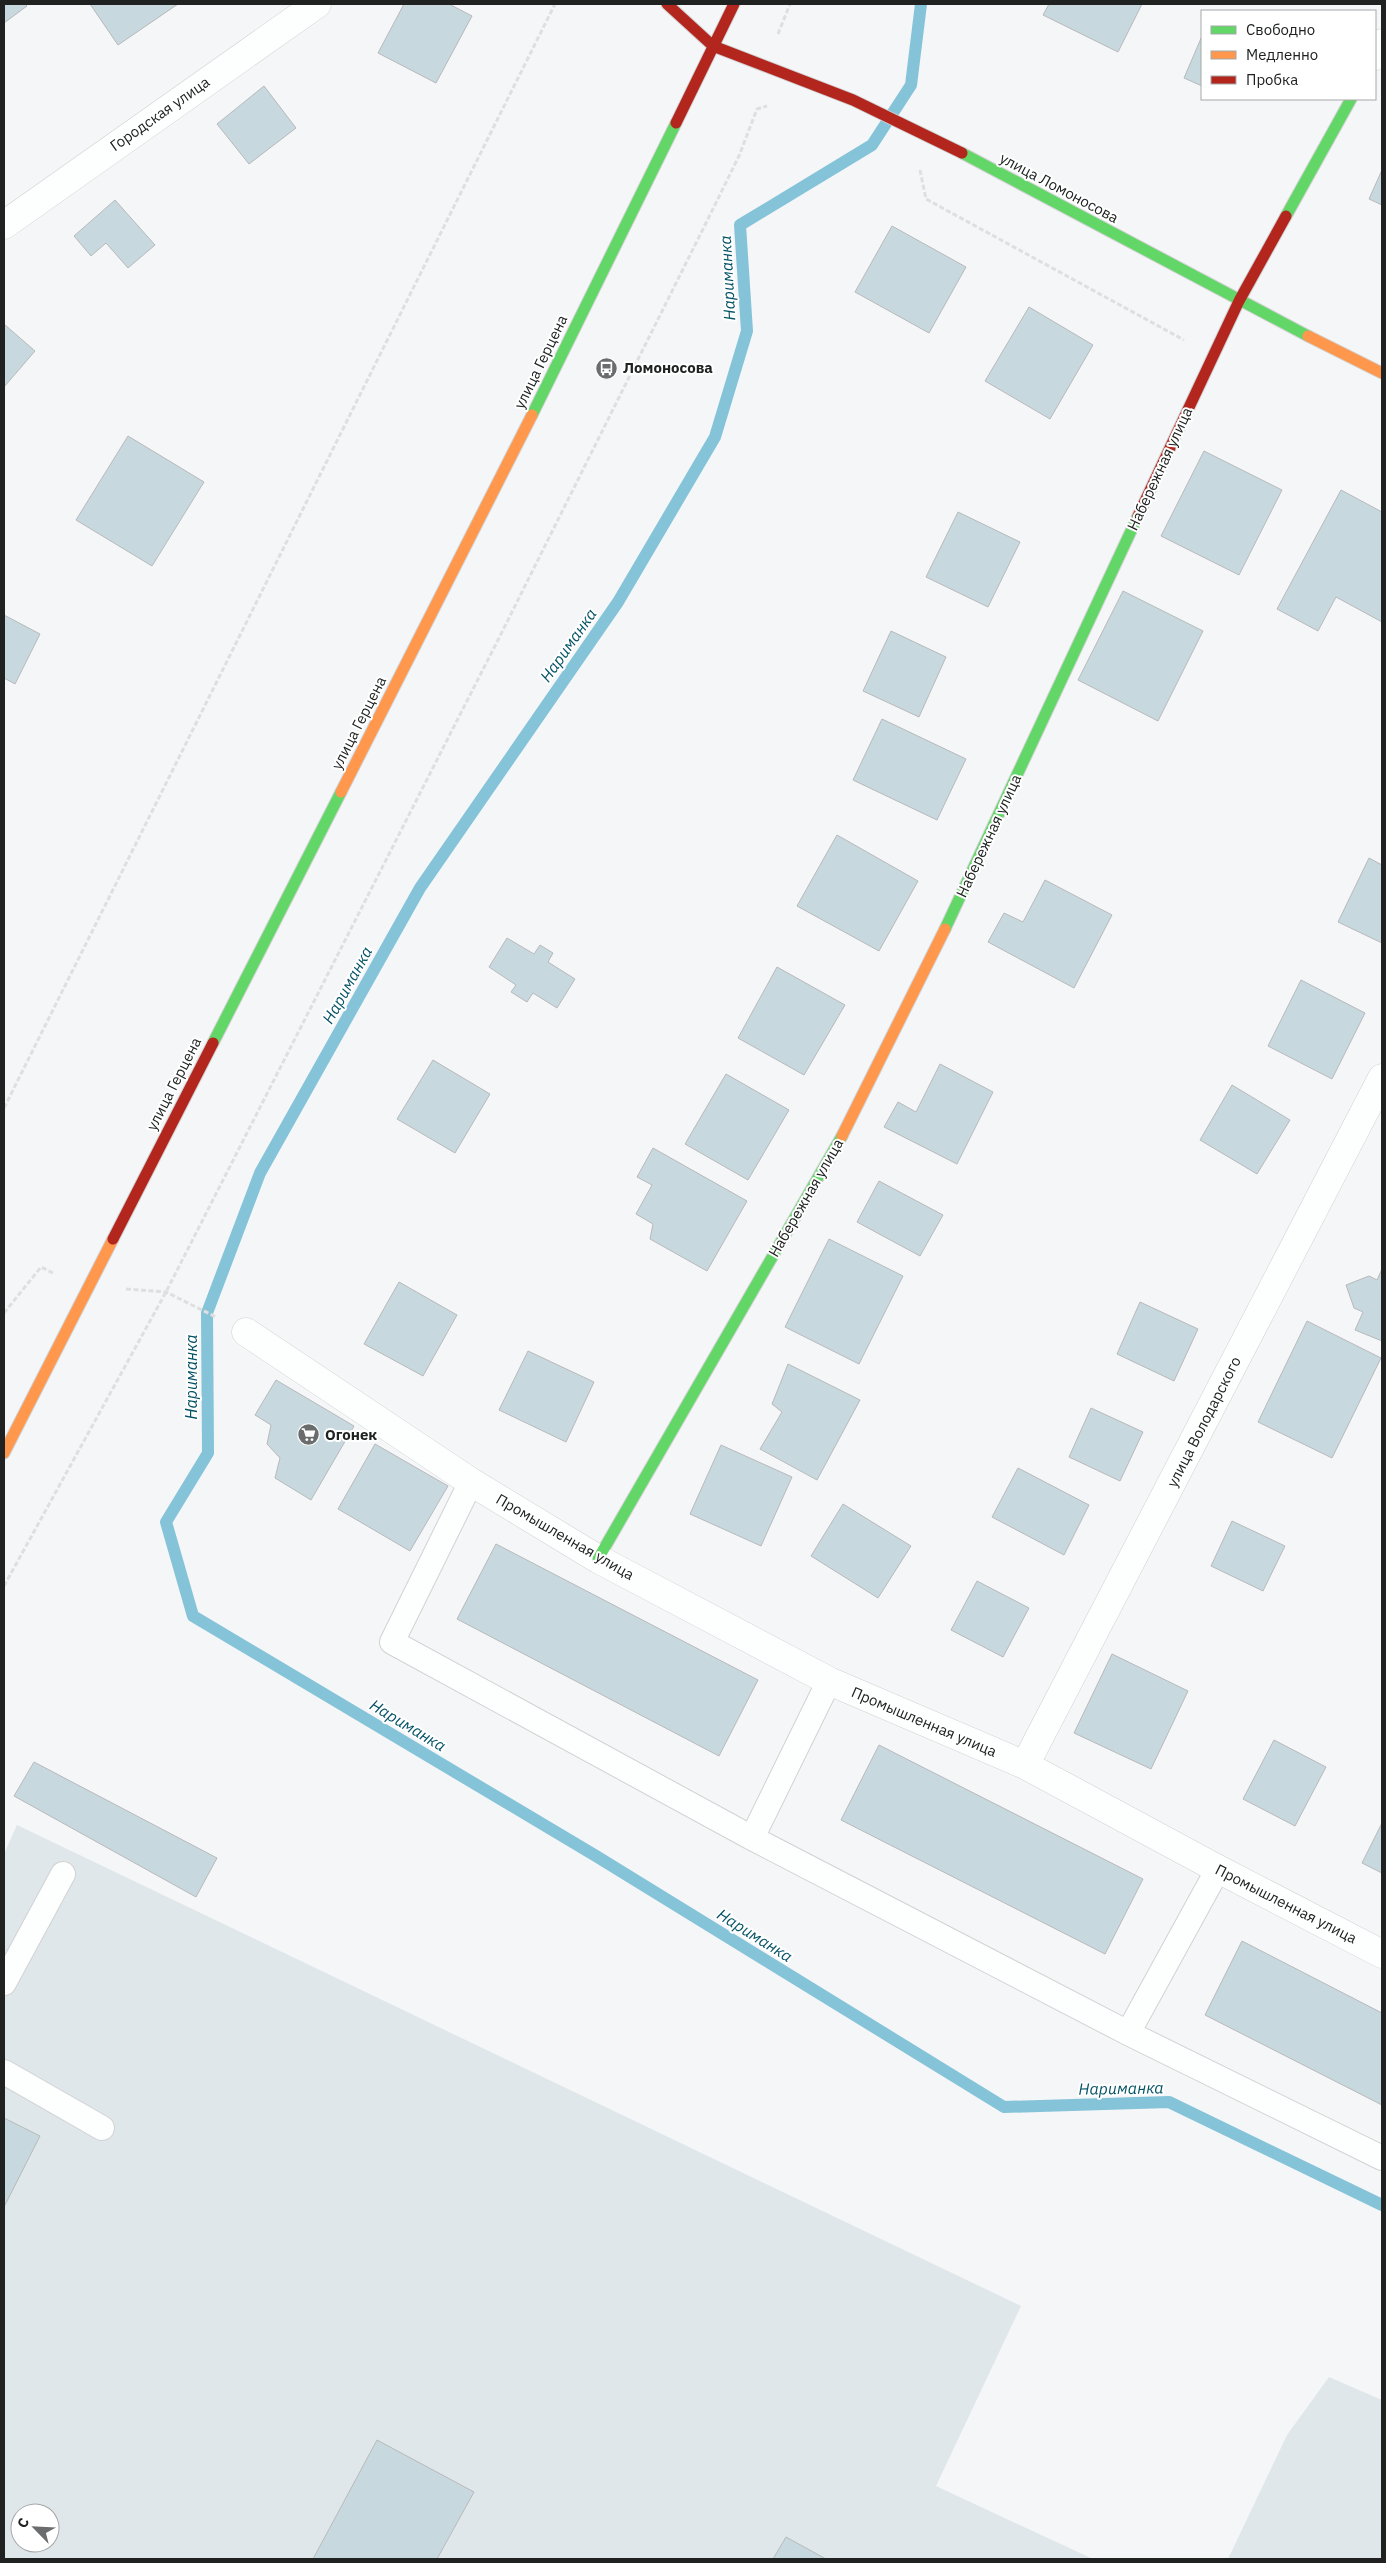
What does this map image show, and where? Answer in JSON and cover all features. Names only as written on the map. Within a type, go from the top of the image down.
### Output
[{"type":"street","name":"Городская улица","points":[[4,225],[316,4]]},
{"type":"street","points":[[667,4],[713,46]]},
{"type":"street","name":"улица Герцена","points":[[4,1453],[511,457],[734,4]]},
{"type":"street","points":[[1376,54],[1382,43]]},
{"type":"street","name":"улица Ломоносова","points":[[713,46],[853,100],[933,138],[1239,301],[1382,374]]},
{"type":"street","name":"Набережная улица","points":[[598,1559],[849,1124],[957,905],[1239,301],[1350,100]]},
{"type":"street","name":"улица Володарского","points":[[1025,1765],[1382,1078]]},
{"type":"street","name":"Промышленная улица","points":[[246,1332],[471,1482],[598,1559],[829,1681],[1025,1765],[1218,1869],[1382,1954]]},
{"type":"lane","points":[[471,1482],[392,1642],[752,1838],[1128,2033],[1382,2158]]},
{"type":"lane","points":[[752,1838],[829,1681]]},
{"type":"lane","points":[[1128,2033],[1218,1869]]},
{"type":"lane","points":[[4,1983],[63,1874]]},
{"type":"lane","points":[[4,2072],[102,2128]]},
{"type":"path","points":[[4,1108],[555,4]]},
{"type":"path","points":[[4,1586],[166,1292],[543,552],[706,223],[738,156],[757,109],[774,104]]},
{"type":"path","points":[[919,166],[926,200],[1213,356]]},
{"type":"path","points":[[4,1313],[41,1267],[87,1288]]},
{"type":"path","points":[[166,1292],[246,1332]]},
{"type":"shaded area","points":[[17,1825],[1021,2306],[936,2486],[1093,2559],[4,2559],[4,1854]]},
{"type":"shaded area","points":[[1329,2377],[1382,2400],[1382,2559],[1228,2559],[1287,2435]]},
{"type":"building","points":[[4,4],[25,4],[27,6],[4,23]]},
{"type":"building","points":[[90,4],[178,4],[118,45]]},
{"type":"building","points":[[404,4],[449,4],[472,16],[436,83],[378,53]]},
{"type":"building","points":[[1049,4],[1142,4],[1118,52],[1043,15]]},
{"type":"building","points":[[1201,38],[1201,86],[1184,78]]},
{"type":"building","points":[[264,86],[296,128],[249,164],[217,124]]},
{"type":"building","points":[[1382,170],[1382,205],[1369,199]]},
{"type":"building","points":[[115,200],[155,245],[128,268],[106,243],[91,256],[74,236]]},
{"type":"building","points":[[892,226],[966,267],[929,333],[855,292]]},
{"type":"building","points":[[1029,307],[1093,345],[1050,419],[985,381]]},
{"type":"building","points":[[4,324],[35,351],[4,387]]},
{"type":"building","points":[[128,436],[204,482],[152,566],[76,520]]},
{"type":"building","points":[[1204,451],[1282,490],[1239,575],[1161,536]]},
{"type":"building","points":[[1341,490],[1382,512],[1382,622],[1336,597],[1318,631],[1277,609]]},
{"type":"building","points":[[958,512],[1020,542],[988,607],[926,577]]},
{"type":"building","points":[[1123,591],[1203,631],[1158,721],[1078,680]]},
{"type":"building","points":[[4,615],[40,634],[15,684],[4,678]]},
{"type":"building","points":[[891,631],[946,657],[919,717],[863,691]]},
{"type":"building","points":[[882,719],[966,759],[937,820],[853,780]]},
{"type":"building","points":[[837,835],[918,881],[879,951],[797,906]]},
{"type":"building","points":[[1369,858],[1382,865],[1382,943],[1338,922]]},
{"type":"building","points":[[1045,880],[1112,915],[1074,988],[988,942],[1004,913],[1023,922]]},
{"type":"building","points":[[507,938],[534,954],[540,945],[553,953],[548,962],[575,979],[557,1008],[533,993],[527,1002],[511,992],[516,985],[489,967]]},
{"type":"building","points":[[777,967],[845,1005],[804,1075],[738,1038]]},
{"type":"building","points":[[1301,980],[1365,1013],[1332,1079],[1268,1046]]},
{"type":"building","points":[[433,1060],[490,1094],[455,1153],[397,1119]]},
{"type":"building","points":[[940,1064],[993,1092],[957,1164],[884,1127],[898,1102],[916,1112]]},
{"type":"building","points":[[726,1074],[789,1110],[748,1180],[685,1144]]},
{"type":"building","points":[[1232,1085],[1290,1120],[1257,1174],[1200,1140]]},
{"type":"building","points":[[653,1148],[747,1201],[707,1271],[650,1239],[653,1224],[636,1214],[652,1185],[637,1177]]},
{"type":"building","points":[[879,1181],[943,1215],[920,1256],[857,1222]]},
{"type":"building","points":[[829,1239],[903,1276],[859,1364],[785,1327]]},
{"type":"building","points":[[1382,1269],[1382,1341],[1355,1330],[1363,1312],[1354,1308],[1346,1285],[1369,1276],[1377,1280]]},
{"type":"building","points":[[399,1282],[457,1315],[423,1376],[364,1344]]},
{"type":"building","points":[[1140,1302],[1198,1329],[1174,1381],[1117,1354]]},
{"type":"building","points":[[1307,1321],[1381,1358],[1332,1458],[1258,1422]]},
{"type":"building","points":[[528,1351],[594,1382],[566,1442],[499,1410]]},
{"type":"building","points":[[788,1364],[860,1400],[817,1480],[760,1449],[782,1412],[772,1404]]},
{"type":"building","name":"Огонек","points":[[276,1380],[354,1426],[311,1500],[275,1478],[280,1458],[267,1444],[271,1425],[255,1415]]},
{"type":"building","points":[[1091,1408],[1143,1432],[1120,1481],[1069,1457]]},
{"type":"building","points":[[375,1444],[448,1486],[410,1551],[338,1509]]},
{"type":"building","points":[[721,1445],[792,1477],[761,1546],[690,1514]]},
{"type":"building","points":[[1018,1468],[1089,1505],[1064,1555],[992,1517]]},
{"type":"building","points":[[843,1504],[911,1546],[878,1598],[811,1556]]},
{"type":"building","points":[[1232,1521],[1285,1546],[1263,1591],[1211,1566]]},
{"type":"building","points":[[496,1544],[758,1680],[719,1756],[457,1619]]},
{"type":"building","points":[[977,1581],[1029,1608],[1003,1657],[951,1630]]},
{"type":"building","points":[[1112,1654],[1188,1691],[1151,1769],[1074,1733]]},
{"type":"building","points":[[1274,1740],[1326,1767],[1295,1826],[1243,1799]]},
{"type":"building","points":[[879,1745],[1143,1879],[1105,1954],[841,1820]]},
{"type":"building","points":[[34,1762],[217,1858],[196,1897],[14,1796]]},
{"type":"building","points":[[1382,1823],[1382,1873],[1362,1863]]},
{"type":"building","points":[[1242,1941],[1382,2013],[1382,2105],[1205,2015]]},
{"type":"building","points":[[4,2118],[40,2136],[4,2207]]},
{"type":"building","points":[[377,2440],[474,2492],[437,2559],[313,2559]]},
{"type":"building","points":[[786,2537],[826,2559],[773,2559]]},
{"type":"waterway","name":"Нариманка","points":[[921,4],[911,85],[872,145],[740,225],[747,331],[715,437],[618,602],[420,888],[260,1173],[207,1313],[208,1453],[166,1522],[193,1616],[596,1856],[1004,2107],[1169,2102],[1382,2205]]},
{"type":"traffic: fast","points":[[1286,216],[1350,100]]},
{"type":"traffic: fast","points":[[532,415],[676,123]]},
{"type":"traffic: fast","points":[[962,153],[1308,336]]},
{"type":"traffic: fast","points":[[945,929],[1138,516]]},
{"type":"traffic: fast","points":[[213,1043],[341,792]]},
{"type":"traffic: fast","points":[[598,1559],[842,1136]]},
{"type":"traffic: slow","points":[[1308,336],[1382,373]]},
{"type":"traffic: slow","points":[[341,792],[532,415]]},
{"type":"traffic: slow","points":[[842,1136],[945,929]]},
{"type":"traffic: slow","points":[[4,1453],[113,1239]]},
{"type":"traffic: jam","points":[[667,4],[713,46],[853,100],[962,153]]},
{"type":"traffic: jam","points":[[676,123],[734,4]]},
{"type":"traffic: jam","points":[[1138,516],[1239,301],[1286,216]]},
{"type":"traffic: jam","points":[[113,1239],[213,1043]]},
{"type":"place","name":"Ломоносова","points":[[607,368]]},
{"type":"place","name":"Огонек","points":[[309,1435]]}]
